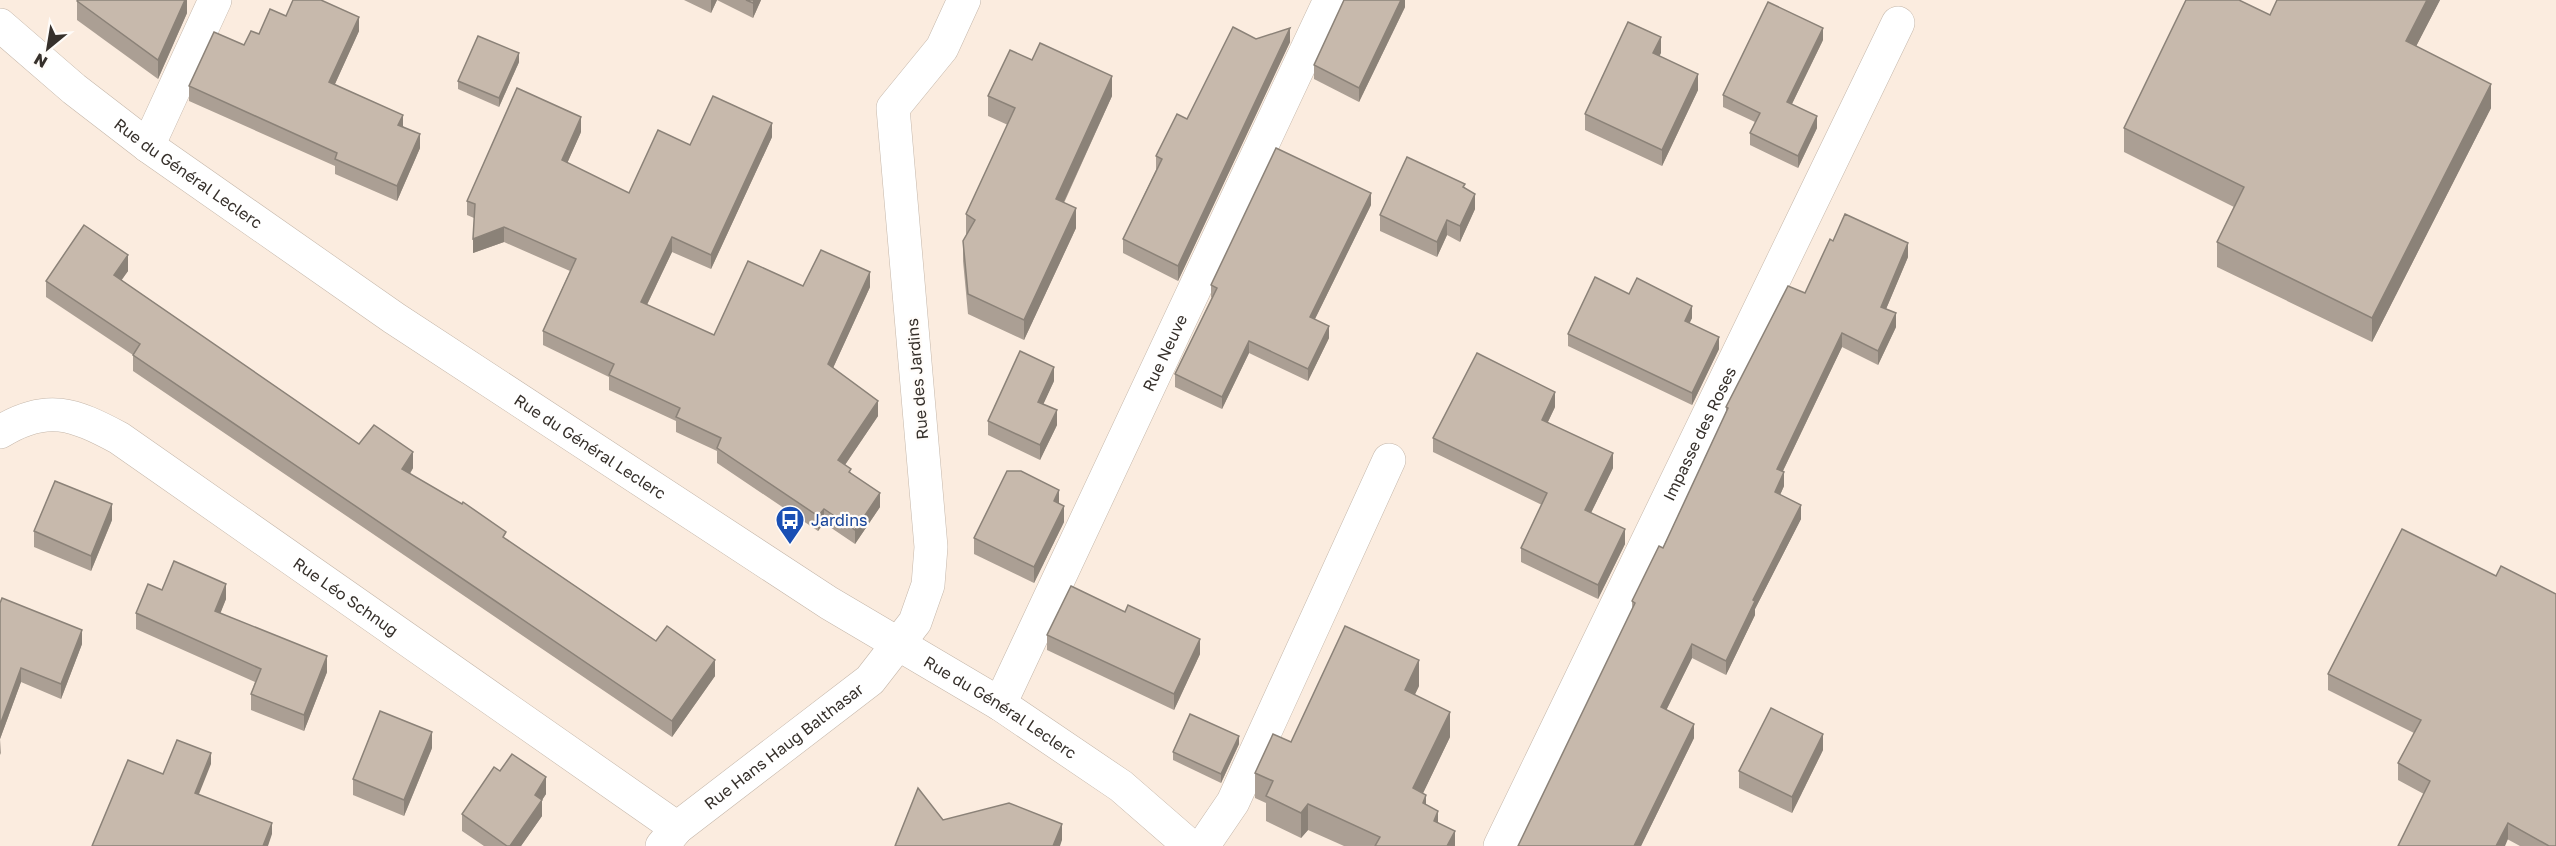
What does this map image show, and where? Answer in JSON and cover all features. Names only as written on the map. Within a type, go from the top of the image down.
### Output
[{"type":"street","points":[[148,146],[214,0]]},
{"type":"street","name":"Rue des Jardins","points":[[900,643],[915,622],[928,585],[931,547],[893,108],[942,48],[964,0]]},
{"type":"street","name":"Rue Neuve","points":[[1000,704],[1330,0]]},
{"type":"street","name":"Impasse des Roses","points":[[1500,846],[1898,22]]},
{"type":"street","name":"Rue du Général Leclerc","points":[[1,26],[74,89],[148,146],[404,324],[829,603],[1000,704],[1121,786],[1190,846]]},
{"type":"street","name":"Rue Léo Schnug","points":[[0,432],[24,418],[50,414],[82,418],[119,438],[669,837]]},
{"type":"street","points":[[1203,846],[1233,802],[1389,460]]},
{"type":"street","name":"Rue Hans Haug Balthasar","points":[[669,837],[860,689],[900,643]]},
{"type":"building","points":[[78,0],[185,0],[158,60]]},
{"type":"building","points":[[293,0],[321,0],[359,17],[329,82],[403,115],[398,125],[420,134],[397,186],[335,159],[337,153],[189,86],[214,32],[244,45],[251,31],[259,34],[270,9],[286,16]]},
{"type":"building","points":[[1344,0],[1401,0],[1359,88],[1314,65]]},
{"type":"building","points":[[2186,0],[2239,0],[2270,15],[2277,0],[2427,0],[2406,41],[2491,84],[2372,318],[2217,242],[2244,187],[2124,128]]},
{"type":"building","points":[[1768,2],[1823,28],[1787,102],[1817,116],[1798,156],[1750,133],[1760,113],[1723,95]]},
{"type":"building","points":[[1628,22],[1661,37],[1653,53],[1698,74],[1662,150],[1585,114]]},
{"type":"building","points":[[1233,27],[1256,39],[1290,28],[1178,266],[1123,239],[1162,159],[1156,156],[1177,114],[1187,119]]},
{"type":"building","points":[[478,36],[519,53],[499,98],[458,81]]},
{"type":"building","points":[[1040,43],[1112,76],[1056,199],[1076,208],[1024,320],[968,294],[963,241],[975,220],[966,214],[1015,108],[988,96],[1010,50],[1032,60]]},
{"type":"building","points":[[517,88],[581,117],[562,160],[629,193],[658,130],[690,145],[713,96],[772,123],[711,255],[672,237],[641,302],[714,335],[748,261],[803,286],[821,250],[870,272],[828,364],[878,401],[838,460],[851,469],[849,472],[880,493],[855,530],[824,509],[818,516],[717,448],[721,438],[676,417],[680,408],[609,375],[614,364],[543,331],[576,259],[504,227],[473,239],[475,204],[467,201]]},
{"type":"building","points":[[1276,148],[1371,193],[1310,317],[1329,326],[1308,369],[1249,341],[1222,397],[1175,374],[1217,288],[1211,285]]},
{"type":"building","points":[[1407,157],[1465,184],[1463,187],[1475,194],[1460,226],[1447,220],[1437,242],[1380,215]]},
{"type":"building","points":[[1845,214],[1908,243],[1881,307],[1896,313],[1878,351],[1842,333],[1777,469],[1784,472],[1775,492],[1801,505],[1753,600],[1755,601],[1726,661],[1692,644],[1661,707],[1694,724],[1634,846],[1518,846],[1635,603],[1632,601],[1659,546],[1663,548],[1728,408],[1726,407],[1788,286],[1805,293],[1830,239],[1833,241]]},
{"type":"building","points":[[84,225],[128,255],[114,275],[359,444],[374,425],[413,452],[402,469],[462,504],[463,502],[506,532],[503,537],[656,641],[667,626],[715,660],[672,721],[133,355],[140,344],[46,281]]},
{"type":"building","points":[[1595,277],[1629,294],[1637,278],[1692,306],[1685,321],[1719,337],[1692,393],[1568,334]]},
{"type":"building","points":[[1020,351],[1054,367],[1038,402],[1057,410],[1040,445],[988,421]]},
{"type":"building","points":[[1477,353],[1555,392],[1542,420],[1613,453],[1585,510],[1625,529],[1598,585],[1521,548],[1547,493],[1433,438]]},
{"type":"building","points":[[1007,471],[1021,471],[1059,490],[1054,501],[1064,506],[1034,567],[974,538]]},
{"type":"building","points":[[55,481],[112,504],[91,556],[34,531]]},
{"type":"building","points":[[2402,529],[2496,576],[2501,566],[2556,594],[2556,846],[2549,846],[2508,823],[2496,846],[2398,846],[2430,781],[2398,763],[2421,720],[2328,674]]},
{"type":"building","points":[[174,561],[226,584],[215,611],[327,656],[304,715],[251,694],[261,669],[136,613],[148,584],[162,590]]},
{"type":"building","points":[[1071,586],[1125,612],[1128,605],[1200,639],[1174,694],[1047,635]]},
{"type":"building","points":[[2,598],[82,630],[61,684],[21,668],[0,725],[0,603]]},
{"type":"building","points":[[1345,626],[1419,660],[1405,690],[1450,712],[1413,788],[1426,795],[1423,803],[1438,811],[1434,821],[1455,831],[1447,846],[1375,846],[1380,837],[1308,804],[1301,813],[1266,796],[1273,781],[1255,773],[1273,734],[1291,742]]},
{"type":"building","points":[[1771,708],[1823,734],[1792,797],[1739,771]]},
{"type":"building","points":[[380,711],[432,732],[404,800],[353,779]]},
{"type":"building","points":[[1190,714],[1239,736],[1221,774],[1173,752]]},
{"type":"building","points":[[177,740],[211,753],[195,793],[272,823],[263,846],[92,846],[128,760],[163,774]]},
{"type":"building","points":[[512,754],[546,777],[535,795],[542,800],[510,846],[507,846],[462,814],[494,767],[500,771]]},
{"type":"building","points":[[918,788],[943,820],[1009,803],[1062,824],[1053,846],[895,846]]},
{"type":"place","name":"Jardins","points":[[790,546]]}]
